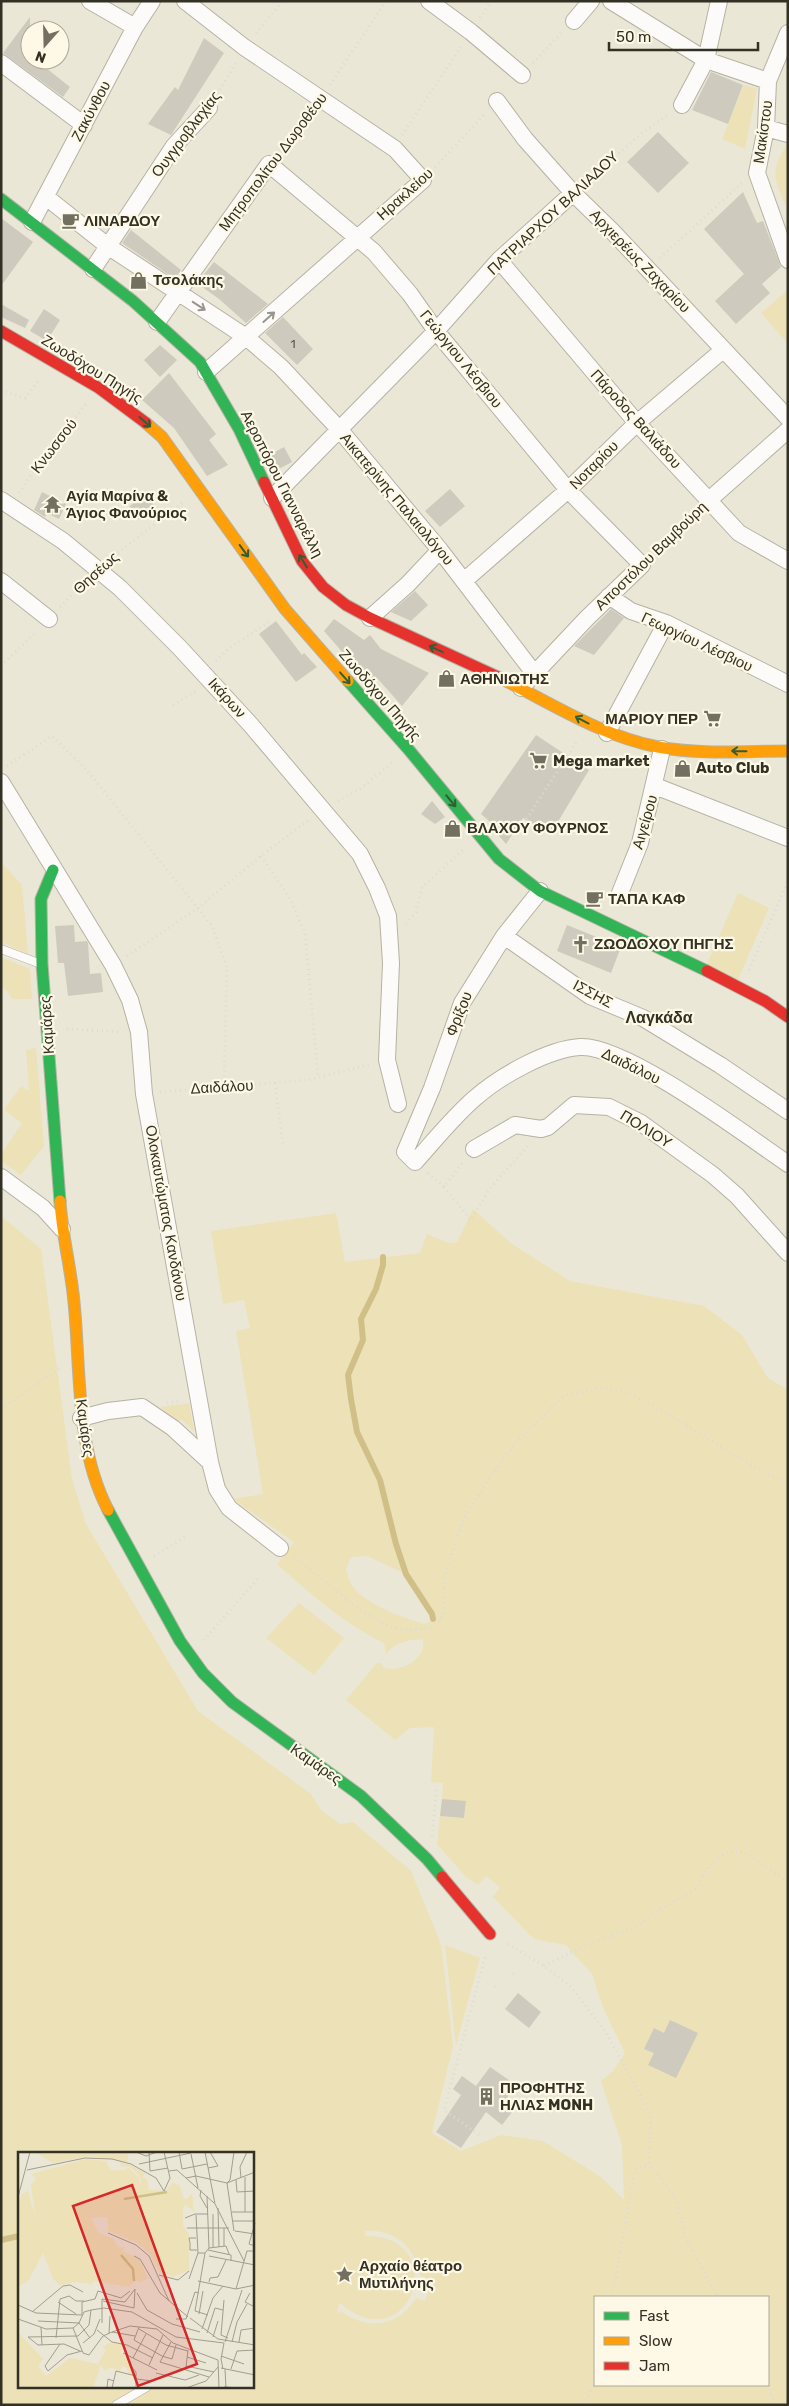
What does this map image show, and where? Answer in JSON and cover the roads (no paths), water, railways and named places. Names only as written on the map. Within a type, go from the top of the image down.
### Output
[{"type":"main road","name":"Αεροπόρου Γιανναρέλλη","points":[[1,199],[93,269],[157,322],[200,362],[239,429],[294,545],[313,576],[334,597],[370,618],[521,688],[607,733],[632,742],[662,749],[788,751]]},
{"type":"main road","name":"Ζωοδόχου Πηγής","points":[[1,330],[99,388],[127,407],[162,437],[285,609],[408,750],[499,859],[540,891],[610,923],[741,988],[788,1017]]},
{"type":"main road","name":"Καμάρες","points":[[53,870],[41,899],[42,964],[62,1229],[73,1290],[79,1354],[81,1418],[88,1455],[100,1494],[161,1608],[183,1646],[203,1673],[232,1702],[286,1744],[361,1796],[427,1859],[490,1934]]},
{"type":"street","points":[[90,1],[135,27]]},
{"type":"street","name":"Ζακύνθου","points":[[32,222],[135,27],[152,1]]},
{"type":"street","name":"Ηρακλείου","points":[[185,1],[244,48],[395,149],[423,180],[206,372]]},
{"type":"street","points":[[429,1],[471,32],[522,75]]},
{"type":"street","points":[[574,21],[591,1]]},
{"type":"street","points":[[611,1],[706,60],[768,81]]},
{"type":"street","points":[[682,105],[706,60],[719,1]]},
{"type":"street","name":"Μακίστου","points":[[788,33],[768,81],[766,128],[757,173],[788,260]]},
{"type":"street","points":[[1,63],[84,125]]},
{"type":"street","name":"Αρχιερέως Ζαχαρίου","points":[[497,101],[525,139],[574,193],[788,418]]},
{"type":"street","name":"Ουγγροβλαχίας","points":[[93,269],[109,248],[174,146],[209,108]]},
{"type":"street","points":[[766,128],[788,134]]},
{"type":"street","name":"Γεώργιου Λέσβιου","points":[[269,164],[374,252],[392,272],[436,331],[568,490],[642,565]]},
{"type":"street","name":"Μητροπολίτου Δωροθέου","points":[[157,322],[269,164]]},
{"type":"street","name":"ΠΑΤΡΙΑΡΧΟΥ ΒΑΛΙΑΔΟΥ","points":[[272,498],[436,331],[498,260],[574,193]]},
{"type":"street","name":"Αικατερίνης Παλαιολόγου","points":[[46,196],[109,248],[246,337],[281,367],[338,429],[465,580],[534,673]]},
{"type":"street","name":"Πάροδος Βαλιάδου","points":[[498,260],[636,422],[739,533],[788,561]]},
{"type":"street","name":"Νοταρίου","points":[[465,580],[568,490],[636,422],[723,350]]},
{"type":"street","name":"Αποστόλου Βαμβούρη","points":[[709,500],[788,430]]},
{"type":"street","name":"Ικάρων","points":[[6,502],[63,541],[120,588],[208,677],[360,854],[388,916],[390,944],[387,1060],[398,1104]]},
{"type":"street","points":[[370,618],[408,584],[440,550]]},
{"type":"street","name":"Αποστόλου Βαμβούρη","points":[[521,688],[609,596],[642,565]]},
{"type":"street","points":[[1,581],[49,619]]},
{"type":"street","name":"Γεωργίου Λέσβιου","points":[[609,596],[631,611],[666,623],[788,684]]},
{"type":"street","points":[[607,733],[666,623]]},
{"type":"street","name":"Αιγείρου","points":[[620,893],[640,843],[655,786],[662,749]]},
{"type":"street","points":[[1,782],[53,870]]},
{"type":"street","points":[[655,786],[788,838]]},
{"type":"street","name":"Ολοκαυτώματος Κανδάνου","points":[[53,870],[113,965],[130,1000],[139,1032],[144,1094],[210,1462],[217,1489],[229,1508],[280,1548]]},
{"type":"street","name":"Φρίξου","points":[[410,1157],[462,1003],[504,936],[540,891]]},
{"type":"street","name":"ΙΣΣΗΣ","points":[[504,936],[590,996],[643,1018],[720,1065],[788,1110]]},
{"type":"street","name":"Δαιδάλου","points":[[410,1157],[476,1096],[527,1064],[558,1051],[581,1047],[594,1048],[640,1067],[684,1092],[788,1164]]},
{"type":"street","name":"ΠΟΛΙΟΥ","points":[[474,1149],[515,1125],[540,1129],[548,1127],[574,1105],[609,1107],[641,1123],[713,1175],[738,1196],[788,1252]]},
{"type":"street","points":[[1,1177],[43,1208],[62,1229]]},
{"type":"street","points":[[81,1418],[108,1411],[142,1407],[173,1428],[210,1462]]},
{"type":"lane","points":[[1,949],[42,964]]},
{"type":"lane","points":[[116,2405],[145,2388]]},
{"type":"waterway","points":[[383,1257],[383,1265],[376,1289],[361,1319],[363,1340],[348,1375],[351,1399],[357,1432],[380,1480],[396,1544],[406,1574],[432,1614],[433,1619]]},
{"type":"waterway","points":[[1,2240],[18,2236]]},
{"type":"place","name":"ΛΙΝΑΡΔΟΥ","points":[[70,221]]},
{"type":"place","name":"Τσολάκης","points":[[139,280]]},
{"type":"place","name":"Αγία Μαρίνα & Άγιος Φανούριος","points":[[52,505]]},
{"type":"place","name":"ΑΘΗΝΙΩΤΗΣ","points":[[446,679]]},
{"type":"place","name":"ΜΑΡΙΟΥ ΠΕΡ","points":[[712,719]]},
{"type":"place","name":"Mega market","points":[[539,761]]},
{"type":"place","name":"Auto Club","points":[[682,768]]},
{"type":"place","name":"ΒΛΑΧΟΥ ΦΟΥΡΝΟΣ","points":[[453,828]]},
{"type":"place","name":"ΤΑΠΑ ΚΑΦ","points":[[594,899]]},
{"type":"place","name":"ΖΩΟΔΟΧΟΥ ΠΗΓΗΣ","points":[[580,944]]},
{"type":"place","name":"ΠΡΟΦΗΤΗΣ ΗΛΙΑΣ MONH","points":[[486,2097]]},
{"type":"place","name":"Αρχαίο θέατρο Μυτιλήνης","points":[[345,2275]]},
{"type":"district","name":"Λαγκάδα","points":[[659,1017]]}]
